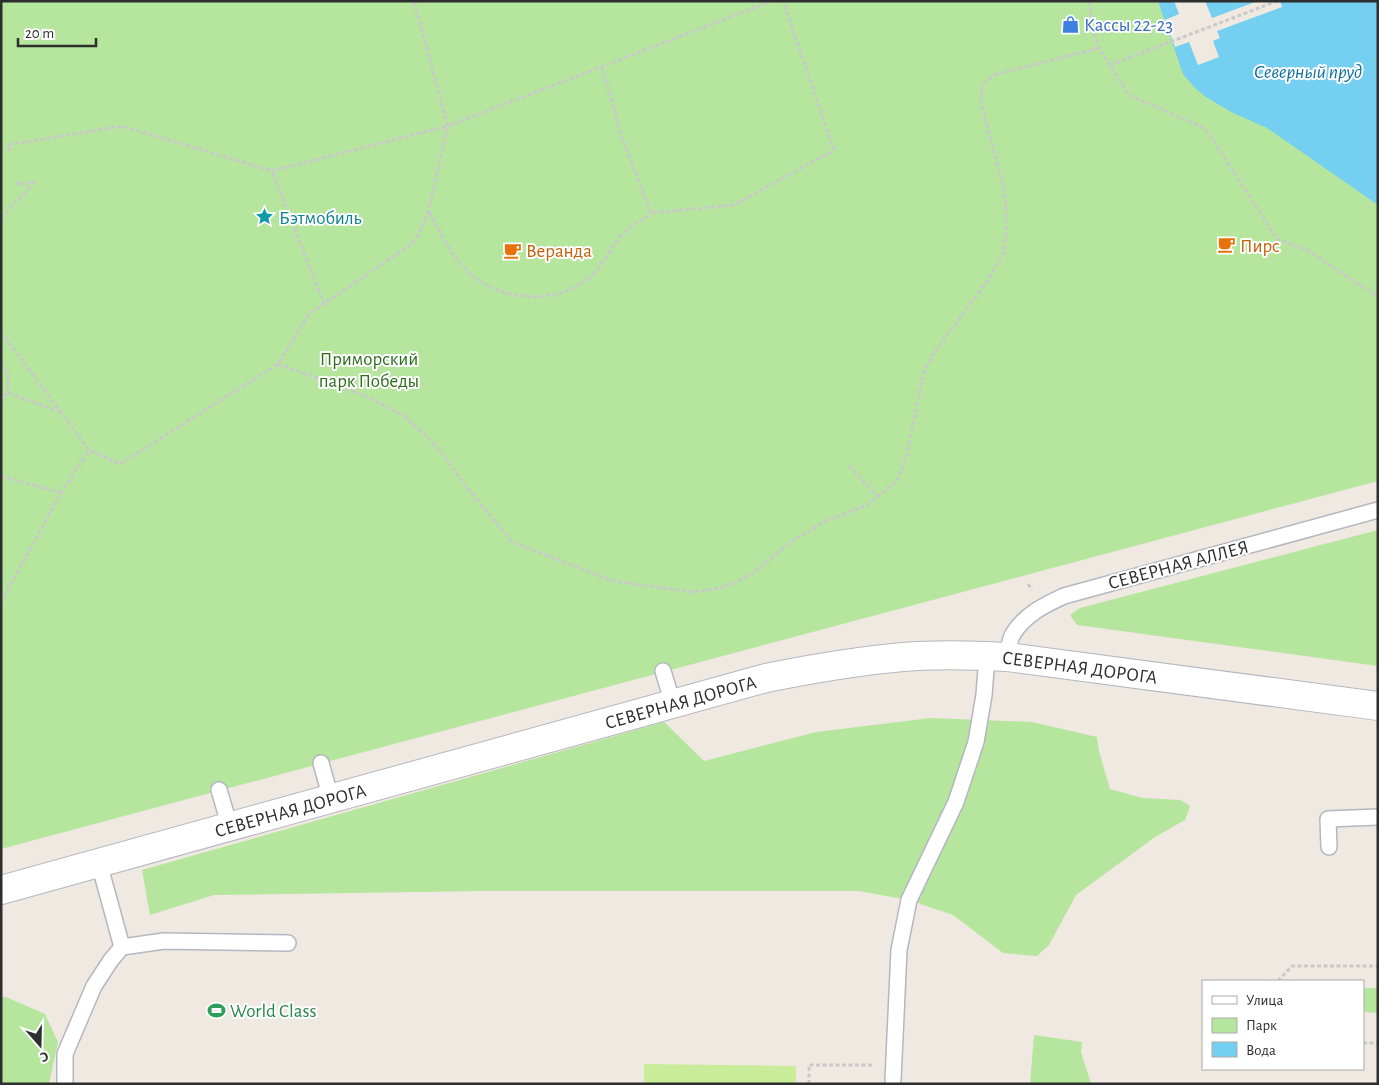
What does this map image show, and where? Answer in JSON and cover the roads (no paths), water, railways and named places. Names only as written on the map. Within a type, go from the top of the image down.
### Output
[{"type":"street","name":"СЕВЕРНАЯ ДОРОГА","points":[[1,890],[766,678],[844,663],[905,656],[997,656],[1378,706]]},
{"type":"lane","name":"СЕВЕРНАЯ АЛЛЕЯ","points":[[893,1080],[900,950],[909,900],[956,802],[976,742],[984,695],[997,656],[1026,618],[1043,606],[1064,596],[1378,510]]},
{"type":"lane","points":[[663,671],[673,704]]},
{"type":"lane","points":[[321,763],[331,799]]},
{"type":"lane","points":[[219,790],[230,827]]},
{"type":"lane","points":[[1329,847],[1328,819],[1378,817]]},
{"type":"lane","points":[[99,863],[122,947]]},
{"type":"lane","points":[[65,1084],[65,1054],[94,986],[122,947],[164,941],[288,943]]},
{"type":"water","name":"Северный пруд","points":[[1158,1],[1378,1],[1378,205],[1267,128],[1231,112],[1195,88],[1183,74]]},
{"type":"place","name":"Кассы 22-23","points":[[1070,24]]},
{"type":"place","name":"Бэтмобиль","points":[[265,217]]},
{"type":"place","name":"Пирс","points":[[1226,245]]},
{"type":"place","name":"Веранда","points":[[512,250]]},
{"type":"place","name":"World Class","points":[[216,1010]]},
{"type":"park label","name":"Приморский парк Победы","points":[[369,369]]}]
